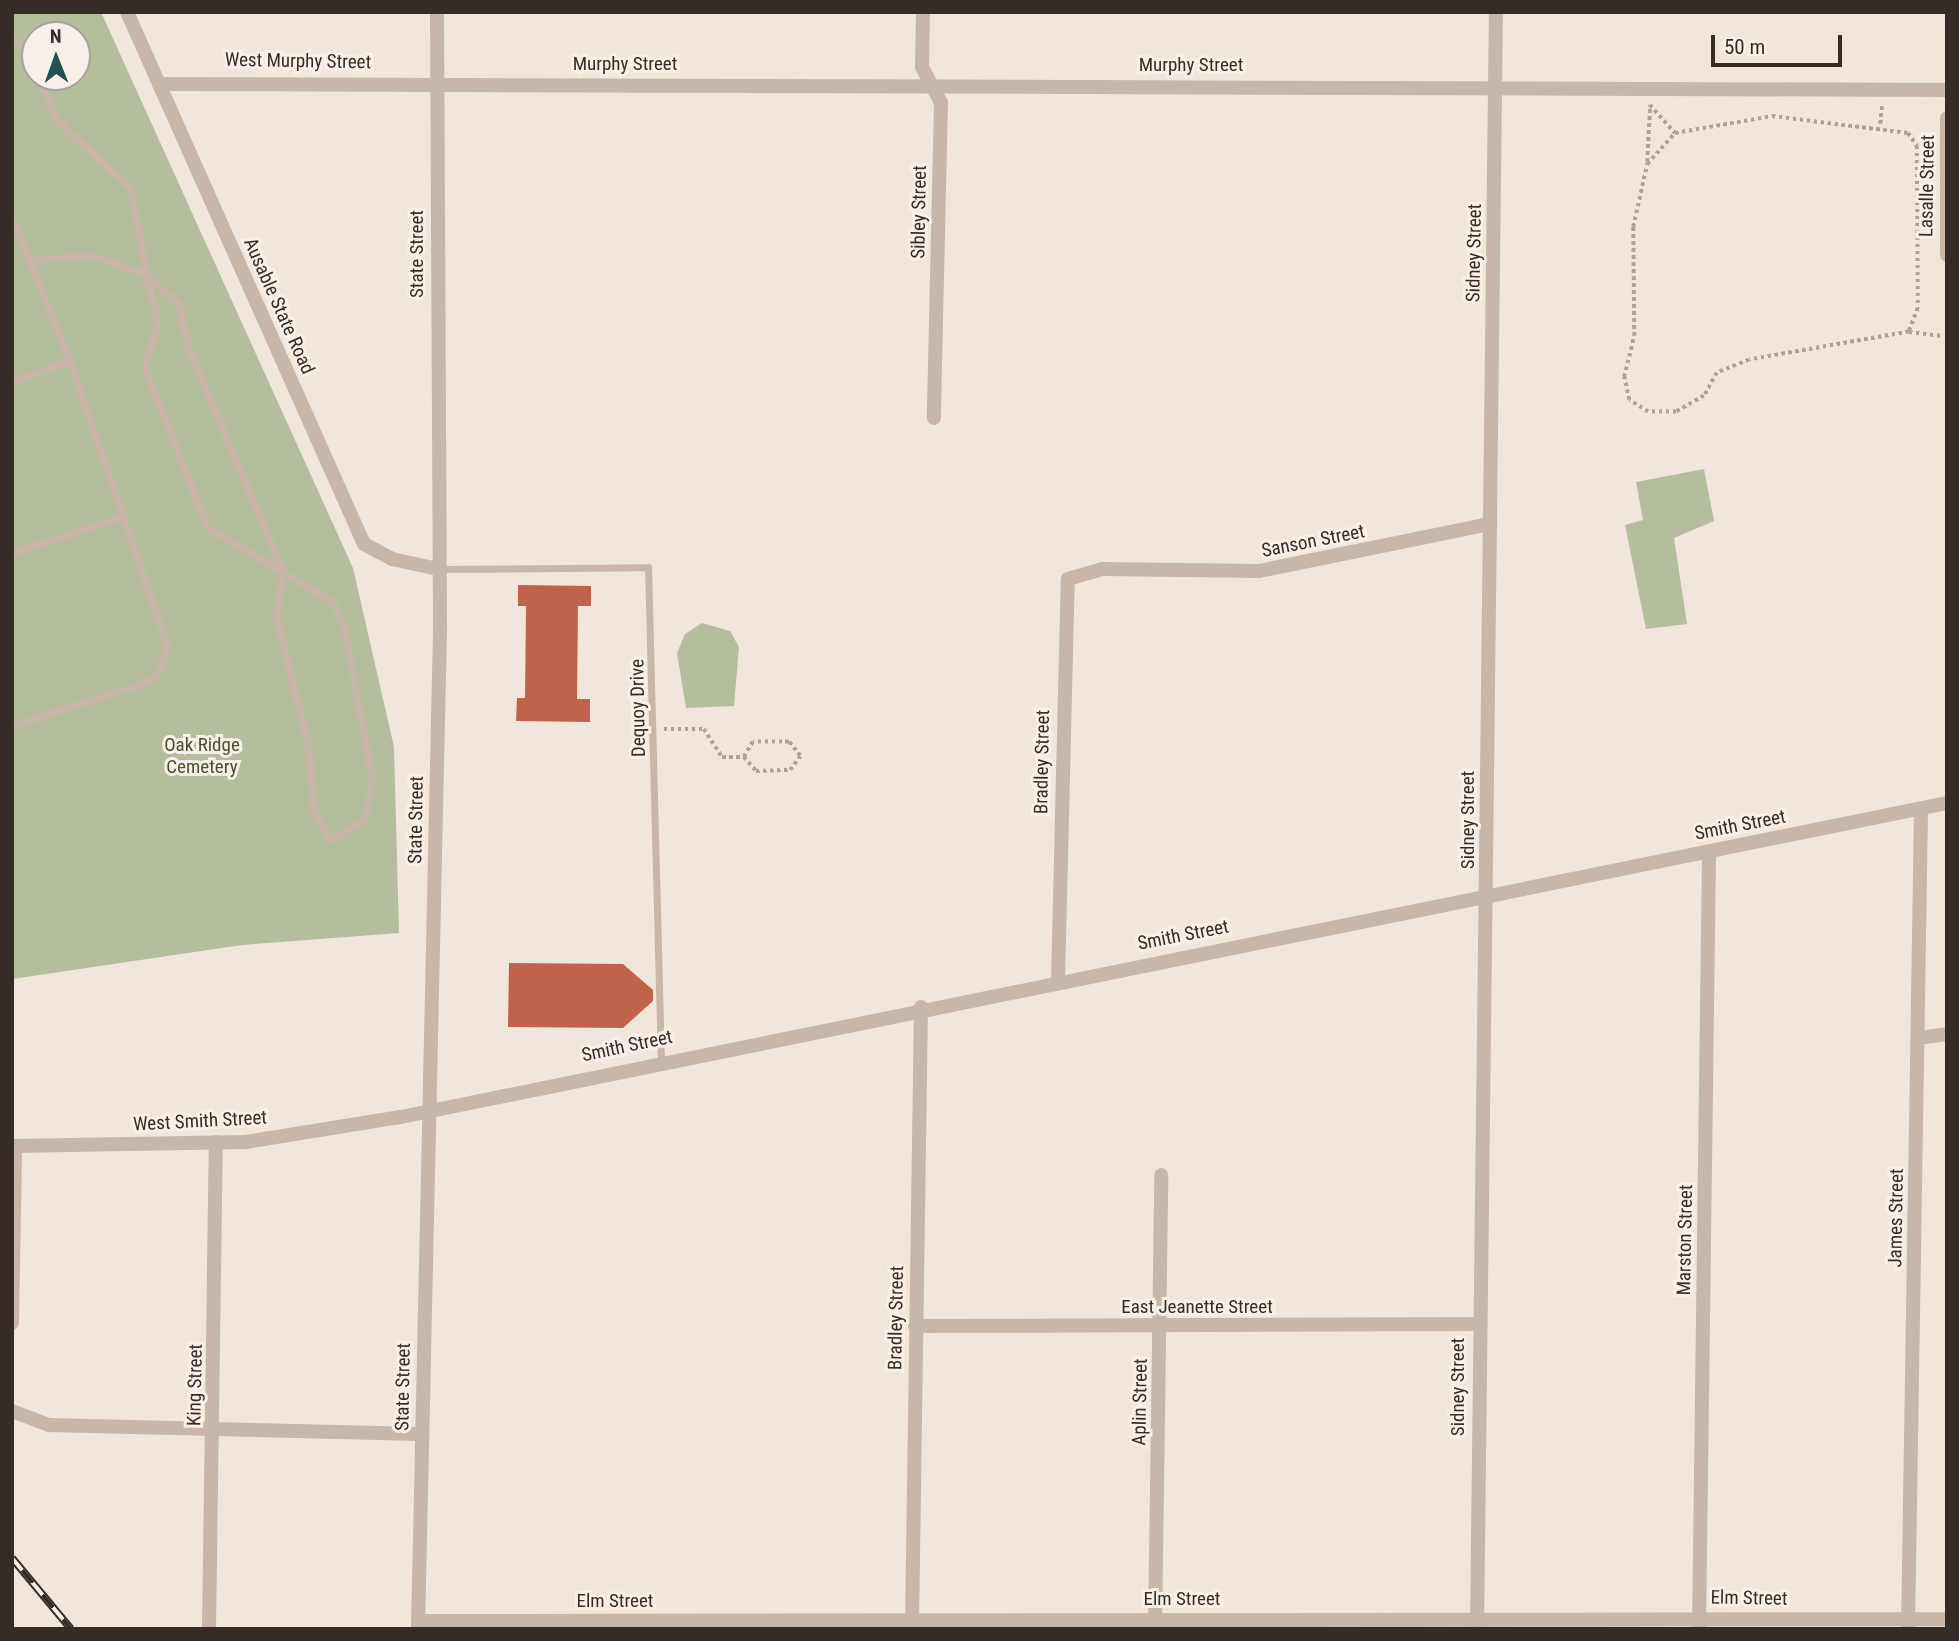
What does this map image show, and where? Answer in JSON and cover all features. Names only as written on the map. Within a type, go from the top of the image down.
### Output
[{"type":"street","name":"Ausable State Road","points":[[127,12],[365,544],[392,559],[438,569]]},
{"type":"street","name":"State Street","points":[[418,1625],[438,569],[437,12]]},
{"type":"street","name":"Sibley Street","points":[[923,12],[922,67],[941,102],[934,418]]},
{"type":"street","name":"Sidney Street","points":[[1477,1623],[1478,1324],[1487,894],[1496,12]]},
{"type":"street","name":"West Murphy Street","points":[[159,83],[436,82]]},
{"type":"street","name":"Murphy Street","points":[[436,82],[1495,84],[1947,90]]},
{"type":"street","name":"Lasalle Street","points":[[1947,118],[1947,254]]},
{"type":"street","name":"Sanson Street","points":[[1063,586],[1086,570],[1272,569],[1490,524]]},
{"type":"street","name":"Bradley Street","points":[[1058,980],[1063,586]]},
{"type":"street","name":"Smith Street","points":[[428,1108],[661,1059],[1947,803]]},
{"type":"street","name":"James Street","points":[[1908,1624],[1922,808]]},
{"type":"street","name":"Marston Street","points":[[1700,1623],[1709,851]]},
{"type":"street","name":"Bradley Street","points":[[912,1624],[921,1007]]},
{"type":"street","points":[[1919,1038],[1947,1034]]},
{"type":"street","name":"West Smith Street","points":[[14,1146],[216,1142],[428,1108]]},
{"type":"street","name":"King Street","points":[[209,1629],[216,1142]]},
{"type":"street","points":[[12,1323],[14,1146]]},
{"type":"street","name":"Aplin Street","points":[[1155,1623],[1161,1175]]},
{"type":"street","name":"East Jeanette Street","points":[[915,1326],[1478,1324]]},
{"type":"street","points":[[15,1414],[49,1425],[213,1433],[421,1434]]},
{"type":"street","name":"Elm Street","points":[[418,1625],[1908,1624],[1947,1619]]},
{"type":"lane","points":[[31,260],[90,256],[146,274],[178,303],[189,349],[283,572],[276,615],[308,744],[314,812],[330,840],[365,819],[372,777],[344,627],[333,602],[283,572],[207,527],[145,368],[158,321],[146,274],[131,189],[56,119],[45,91]]},
{"type":"lane","points":[[12,217],[70,361],[167,646],[164,661],[140,685],[12,725]]},
{"type":"lane","points":[[12,381],[70,361]]},
{"type":"lane","points":[[12,553],[124,516]]},
{"type":"lane","name":"Dequoy Drive","points":[[438,569],[648,567],[655,729],[661,1059]]},
{"type":"path","points":[[1675,133],[1650,105],[1647,164],[1633,227],[1634,336],[1624,377],[1629,400],[1648,412],[1676,412],[1704,396],[1717,373],[1749,360],[1909,332],[1944,336]]},
{"type":"path","points":[[1880,124],[1882,106]]},
{"type":"path","points":[[1647,164],[1675,133],[1772,116],[1825,127],[1880,124],[1908,133],[1917,146],[1918,308],[1909,332]]},
{"type":"path","points":[[655,729],[704,729],[722,757],[744,757],[756,771],[790,770],[800,756],[789,742],[753,741],[744,757]]},
{"type":"green space","name":"Oak Ridge Cemetery","points":[[12,12],[101,12],[353,568],[394,747],[399,933],[242,945],[12,979]]},
{"type":"green space","points":[[1704,469],[1714,521],[1674,538],[1687,624],[1646,629],[1625,525],[1643,520],[1636,482]]},
{"type":"green space","points":[[702,623],[730,631],[739,647],[734,706],[686,708],[677,653],[685,634]]},
{"type":"building","points":[[518,585],[591,586],[591,606],[578,606],[577,699],[590,699],[590,722],[516,721],[517,698],[525,698],[526,606],[518,606]]},
{"type":"building","points":[[509,963],[623,964],[653,990],[653,1001],[623,1028],[508,1027]]},
{"type":"railway","points":[[12,1558],[71,1629]]}]
